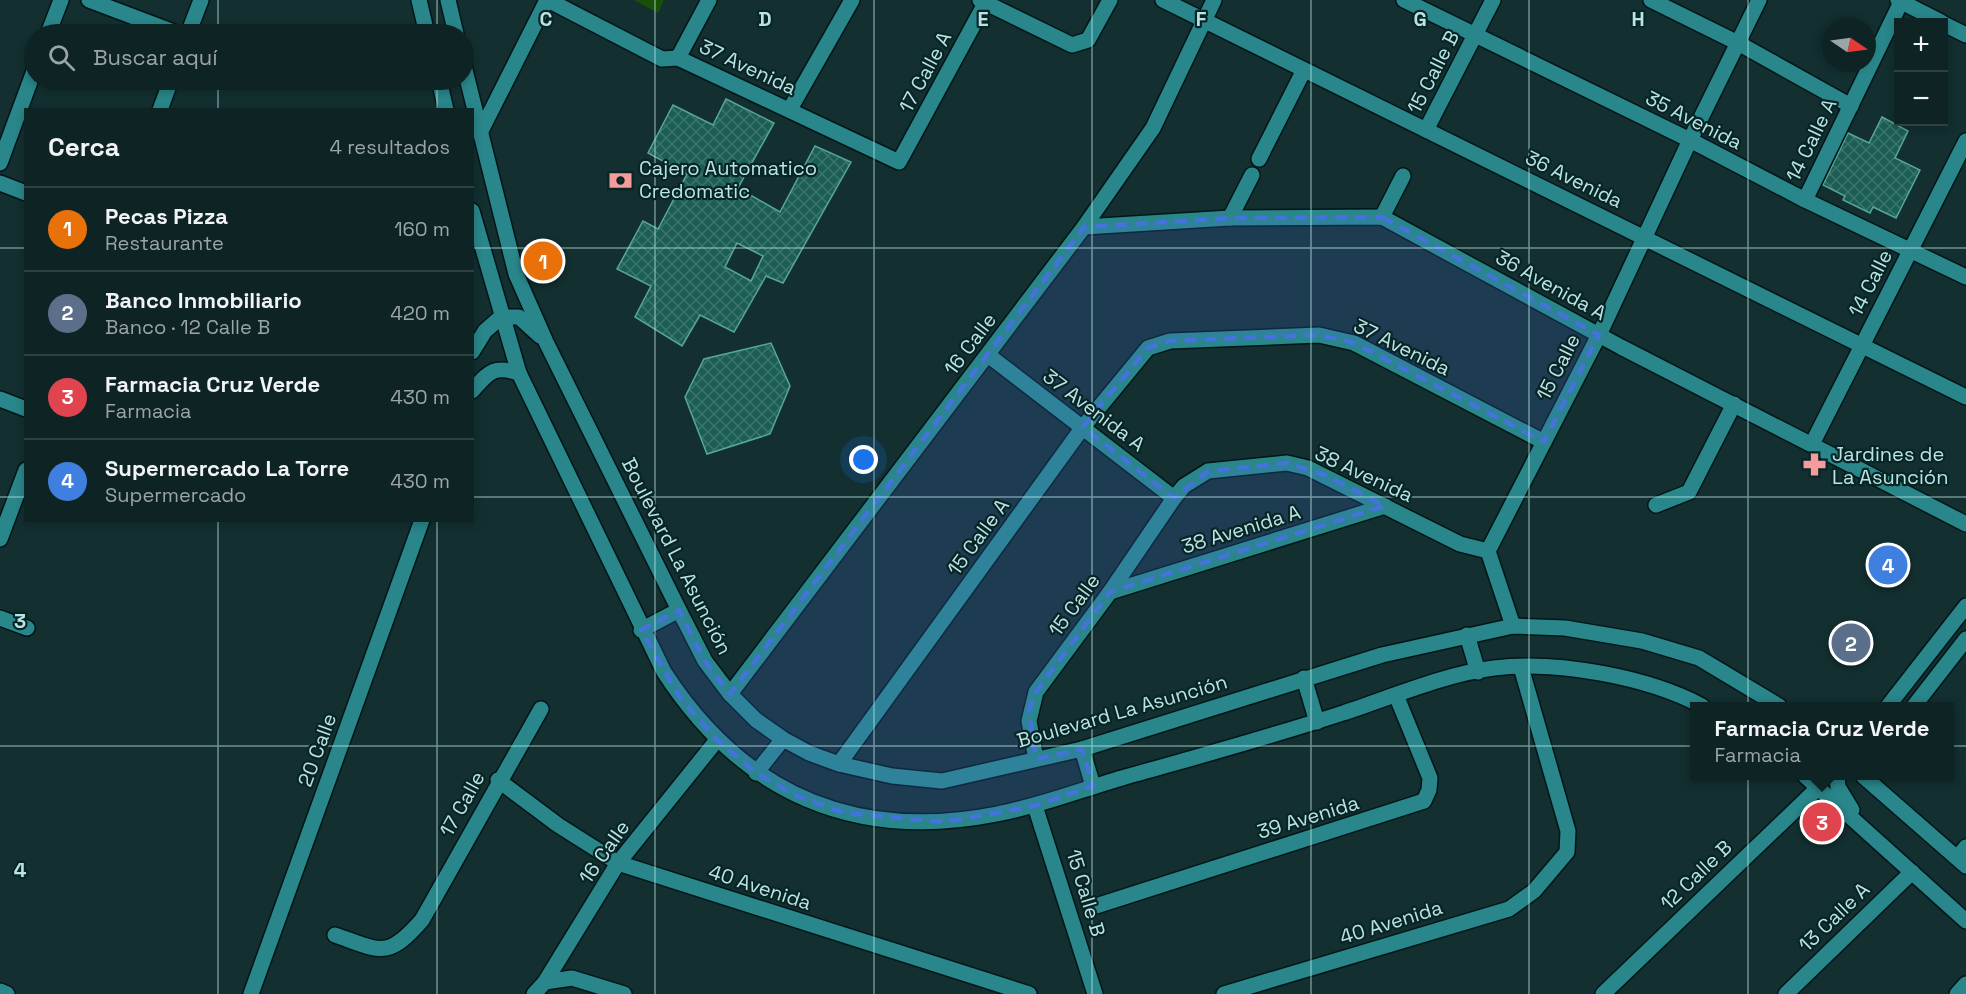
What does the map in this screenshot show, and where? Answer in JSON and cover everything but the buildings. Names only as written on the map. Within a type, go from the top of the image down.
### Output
[{"type":"street","points":[[52,24],[61,0]]},
{"type":"street","points":[[89,0],[153,24]]},
{"type":"street","points":[[192,24],[201,0]]},
{"type":"street","points":[[419,0],[425,24]]},
{"type":"street","points":[[448,0],[454,24]]},
{"type":"street","points":[[481,131],[547,0]]},
{"type":"street","name":"37 Avenida","points":[[547,0],[662,59],[678,58],[899,162]]},
{"type":"street","points":[[678,58],[709,0]]},
{"type":"street","points":[[790,109],[852,0]]},
{"type":"street","points":[[984,1],[1068,44],[1077,45],[1088,40],[1110,0]]},
{"type":"street","name":"36 Avenida","points":[[1163,0],[1966,397]]},
{"type":"street","name":"16 Calle","points":[[730,694],[1084,227],[1153,128],[1214,0]]},
{"type":"street","name":"35 Avenida","points":[[1404,0],[1690,140],[1805,200],[1966,277]]},
{"type":"street","name":"15 Calle B","points":[[1426,130],[1493,0]]},
{"type":"street","points":[[1651,0],[1738,43],[1851,106]]},
{"type":"street","name":"15 Calle","points":[[1488,551],[1599,335],[1690,140],[1759,0]]},
{"type":"street","name":"17 Calle A","points":[[899,162],[984,1]]},
{"type":"street","points":[[1900,1],[1932,18]]},
{"type":"street","name":"14 Calle A","points":[[1805,200],[1900,1]]},
{"type":"street","points":[[1948,26],[1966,35]]},
{"type":"street","points":[[1259,159],[1304,70]]},
{"type":"street","points":[[0,163],[27,90]]},
{"type":"street","points":[[161,108],[167,90]]},
{"type":"street","points":[[441,90],[446,108]]},
{"type":"street","name":"Boulevard La Asunción","points":[[470,90],[516,274],[546,342],[705,661],[730,694],[756,720],[783,739],[839,764],[892,776],[942,781],[1082,749],[1382,655],[1513,626],[1588,631],[1665,648],[1699,658],[1772,702]]},
{"type":"street","name":"14 Calle","points":[[1812,444],[1910,251],[1961,162],[1966,141]]},
{"type":"street","points":[[1230,218],[1252,175]]},
{"type":"street","points":[[1382,217],[1403,176]]},
{"type":"street","points":[[0,183],[24,192]]},
{"type":"street","name":"36 Avenida A","points":[[1084,227],[1230,218],[1382,217],[1599,335],[1966,524]]},
{"type":"street","points":[[474,218],[519,373],[641,630],[680,698],[717,740],[756,773],[794,795],[844,813],[896,821],[945,822],[996,815],[1035,806],[1093,786],[1317,722],[1396,695],[1493,668],[1577,669],[1628,679],[1682,695],[1695,702]]},
{"type":"street","points":[[474,349],[485,331],[501,317],[519,317],[546,342]]},
{"type":"street","name":"37 Avenida","points":[[1159,343],[1319,335],[1354,343],[1544,442]]},
{"type":"street","name":"15 Calle A","points":[[839,764],[1083,427],[1148,348],[1159,343]]},
{"type":"street","name":"37 Avenida A","points":[[988,355],[1083,427],[1179,492]]},
{"type":"street","points":[[474,389],[489,372],[500,369],[519,373]]},
{"type":"street","points":[[0,399],[24,408]]},
{"type":"street","points":[[1656,505],[1689,492],[1734,404]]},
{"type":"street","name":"38 Avenida","points":[[1179,492],[1208,471],[1287,463],[1325,475],[1460,544],[1488,551]]},
{"type":"street","points":[[0,539],[24,475]]},
{"type":"street","name":"15 Calle","points":[[1036,759],[1029,721],[1032,701],[1179,492]]},
{"type":"street","name":"38 Avenida A","points":[[1110,592],[1384,506]]},
{"type":"street","name":"20 Calle","points":[[251,994],[421,522]]},
{"type":"street","points":[[1488,551],[1513,626]]},
{"type":"street","points":[[1891,702],[1966,606]]},
{"type":"street","points":[[641,630],[679,610]]},
{"type":"street","points":[[0,618],[27,628]]},
{"type":"street","points":[[1467,635],[1478,672]]},
{"type":"street","points":[[1917,702],[1966,639]]},
{"type":"street","name":"40 Avenida","points":[[1224,994],[1509,909],[1534,891],[1567,852],[1568,831],[1521,667]]},
{"type":"street","points":[[1304,678],[1317,722]]},
{"type":"street","name":"39 Avenida","points":[[1096,906],[1424,801],[1430,790],[1430,778],[1396,695]]},
{"type":"street","name":"17 Calle","points":[[335,935],[377,950],[401,944],[422,920],[498,780],[541,709]]},
{"type":"street","points":[[756,773],[783,739]]},
{"type":"street","name":"16 Calle","points":[[534,994],[545,982],[618,864],[717,740]]},
{"type":"street","points":[[1082,749],[1093,786]]},
{"type":"street","name":"40 Avenida","points":[[498,780],[558,825],[618,864],[1029,994]]},
{"type":"street","points":[[1810,780],[1966,921]]},
{"type":"street","points":[[1838,780],[1840,790],[1861,824]]},
{"type":"street","points":[[1868,780],[1963,857]]},
{"type":"street","name":"12 Calle B","points":[[1603,994],[1818,787]]},
{"type":"street","name":"15 Calle B","points":[[1035,806],[1095,994]]},
{"type":"street","name":"13 Calle A","points":[[1785,994],[1912,872]]},
{"type":"street","points":[[545,982],[572,978],[624,994]]},
{"type":"street","points":[[1957,994],[1966,984]]},
{"type":"street","points":[[0,991],[7,994]]},
{"type":"highlighted area","points":[[1382,217],[1599,335],[1544,442],[1354,343],[1319,335],[1170,341],[1148,348],[1083,427],[1174,498],[1208,471],[1287,463],[1325,475],[1385,506],[1110,592],[1036,692],[1029,711],[1036,759],[1082,749],[1093,786],[1035,806],[945,822],[844,813],[794,795],[756,773],[717,740],[680,698],[641,630],[679,610],[705,661],[730,694],[1084,227],[1230,218]]},
{"type":"green space","points":[[634,0],[664,0],[658,13]]},
{"type":"place","name":"Cajero Automatico Credomatic","points":[[621,180]]},
{"type":"place","name":"Pecas Pizza","points":[[543,261]]},
{"type":"place","name":"Jardines de La Asunción","points":[[1814,465]]},
{"type":"place","name":"Supermercado La Torre","points":[[1888,565]]},
{"type":"place","name":"Banco Inmobiliario","points":[[1851,643]]},
{"type":"place","name":"Farmacia Cruz Verde","points":[[1822,822]]}]
